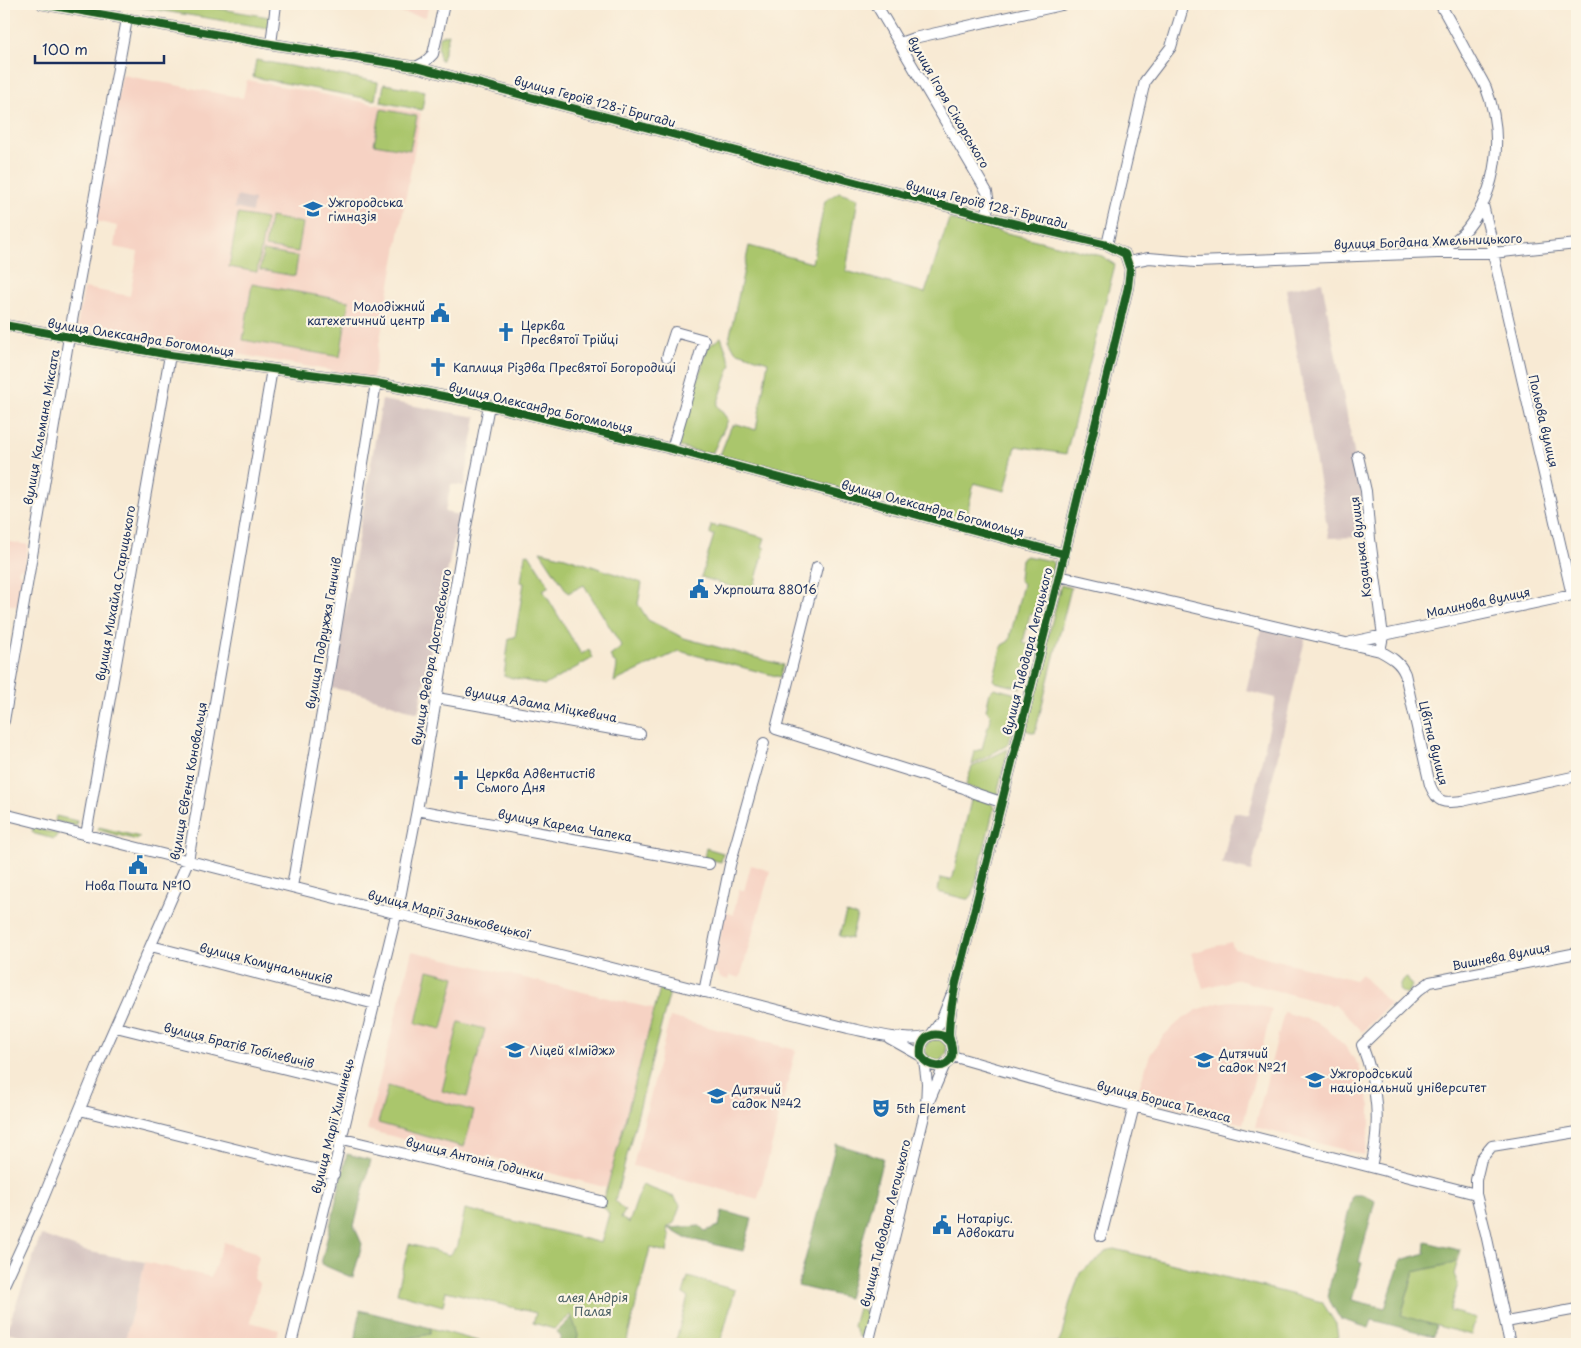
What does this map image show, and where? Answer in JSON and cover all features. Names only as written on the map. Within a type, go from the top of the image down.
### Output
[{"type":"street","name":"вулиця Героїв 128-ї Бригади","points":[[42,4],[271,44],[416,66],[986,216],[1107,245],[1121,250],[1129,262]]},
{"type":"street","points":[[271,44],[276,4]]},
{"type":"street","points":[[416,66],[425,62],[433,54],[444,4]]},
{"type":"street","name":"вулиця Ігоря Сікорського","points":[[876,4],[987,192],[989,203],[986,216]]},
{"type":"street","points":[[900,43],[914,38],[1066,4]]},
{"type":"street","points":[[1107,245],[1145,81],[1171,47],[1184,4]]},
{"type":"street","points":[[1437,253],[1459,238],[1483,205],[1496,159],[1497,143],[1496,125],[1486,88],[1440,4]]},
{"type":"street","name":"вулиця Кальмана Міксата","points":[[4,721],[69,337],[127,19]]},
{"type":"street","points":[[433,54],[441,72]]},
{"type":"street","name":"Польова вулиця","points":[[1483,205],[1574,594]]},
{"type":"street","name":"вулиця Богдана Хмельницького","points":[[1129,262],[1148,258],[1196,262],[1437,253],[1493,253],[1577,244]]},
{"type":"street","name":"вулиця Тиводара Легоцького","points":[[951,1043],[949,1034],[955,987],[1059,576],[1128,287],[1129,262]]},
{"type":"street","name":"вулиця Олександра Богомольця","points":[[4,325],[170,355],[376,383],[489,405],[672,449],[1064,554]]},
{"type":"street","points":[[667,357],[675,332],[704,340],[672,449]]},
{"type":"street","name":"вулиця Михайла Старицького","points":[[86,835],[170,355]]},
{"type":"street","name":"вулиця Євгена Коновальця","points":[[4,1286],[188,860],[272,369]]},
{"type":"street","name":"вулиця Подружжя Ганичів","points":[[292,887],[376,383]]},
{"type":"street","name":"вулиця Федора Достоєвського","points":[[396,914],[417,810],[489,405]]},
{"type":"street","name":"Козацька вулиця","points":[[1358,456],[1366,492],[1370,539],[1383,636],[1380,651]]},
{"type":"street","points":[[817,567],[776,729],[964,788],[1001,802]]},
{"type":"street","points":[[1059,576],[1380,651]]},
{"type":"street","name":"Малинова вулиця","points":[[1345,643],[1574,594]]},
{"type":"street","name":"Цвітна вулиця","points":[[1380,651],[1395,660],[1405,674],[1430,785],[1435,796],[1440,801],[1446,803],[1462,802],[1577,776]]},
{"type":"street","name":"вулиця Адама Міцкевича","points":[[437,698],[640,734]]},
{"type":"street","points":[[704,992],[730,865],[764,743]]},
{"type":"street","name":"вулиця Карела Чапека","points":[[417,810],[709,864]]},
{"type":"street","name":"вулиця Марії Заньковецької","points":[[4,814],[888,1037],[923,1058]]},
{"type":"street","name":"вулиця Марії Химинець","points":[[291,1344],[396,914]]},
{"type":"street","name":"вулиця Комунальників","points":[[150,946],[375,1004]]},
{"type":"street","name":"Вишнева вулиця","points":[[1371,1167],[1377,1138],[1376,1096],[1369,1062],[1362,1045],[1419,990],[1430,982],[1577,954]]},
{"type":"street","name":"вулиця Тиводара Легоцького","points":[[928,1036],[941,1021],[955,987]]},
{"type":"street","name":"вулиця Братів Тобілевичів","points":[[116,1027],[355,1086]]},
{"type":"street","name":"вулиця Марії Заньковецької","points":[[888,1037],[897,1036],[914,1039],[928,1036]]},
{"type":"street","points":[[928,1036],[944,1036],[951,1043],[953,1050],[949,1060],[934,1066],[923,1058],[921,1044],[928,1036]]},
{"type":"street","name":"вулиця Тиводара Легоцького","points":[[923,1058],[926,1076],[926,1108]]},
{"type":"street","name":"вулиця Тиводара Легоцького","points":[[868,1344],[926,1108],[949,1060]]},
{"type":"street","name":"вулиця Бориса Тлехаса","points":[[949,1060],[1476,1194]]},
{"type":"street","points":[[1100,1236],[1134,1106]]},
{"type":"street","points":[[80,1110],[334,1174]]},
{"type":"street","points":[[1510,1344],[1476,1194],[1476,1180],[1481,1159],[1492,1146],[1577,1132]]},
{"type":"street","name":"вулиця Антонія Годинки","points":[[342,1139],[601,1201]]},
{"type":"street","points":[[1506,1322],[1577,1309]]},
{"type":"shaded area","points":[[351,4],[429,4],[426,17]]},
{"type":"shaded area","name":"Ужгородська гімназія","points":[[122,75],[243,98],[247,80],[421,113],[373,378],[77,327],[84,288],[130,296],[138,252],[114,247],[117,226],[96,221]]},
{"type":"shaded area","points":[[237,196],[254,200],[252,212],[234,208]]},
{"type":"shaded area","points":[[1322,282],[1366,516],[1359,537],[1329,538],[1286,289]]},
{"type":"shaded area","points":[[382,400],[476,417],[464,486],[451,484],[445,512],[459,515],[418,713],[361,694],[332,688]]},
{"type":"shaded area","points":[[4,541],[28,545],[24,569],[19,568],[18,573],[23,575],[18,606],[4,604]]},
{"type":"shaded area","points":[[1261,629],[1305,639],[1251,871],[1222,864],[1234,812],[1249,815],[1276,698],[1246,691]]},
{"type":"shaded area","points":[[751,865],[770,871],[740,978],[730,975],[729,980],[719,977],[719,973],[714,972],[725,912],[733,915],[739,890],[744,891]]},
{"type":"shaded area","name":"Ужгородський національний університет","points":[[1231,942],[1234,949],[1355,980],[1361,974],[1390,1004],[1362,1032],[1335,1004],[1331,1005],[1247,983],[1239,979],[1203,988],[1191,953]]},
{"type":"shaded area","name":"Ліцей «Імідж»","points":[[412,951],[654,1009],[607,1188],[487,1156],[481,1158],[367,1130]]},
{"type":"shaded area","name":"Дитячий садок №21","points":[[1231,1001],[1245,1002],[1272,1009],[1243,1124],[1136,1097],[1150,1055],[1163,1036],[1180,1021],[1197,1010]]},
{"type":"shaded area","name":"Ужгородський національний університет","points":[[1284,1012],[1313,1021],[1326,1028],[1345,1046],[1359,1066],[1370,1106],[1370,1125],[1364,1155],[1255,1127]]},
{"type":"shaded area","name":"Дитячий садок №42","points":[[670,1017],[796,1050],[758,1199],[633,1166]]},
{"type":"shaded area","points":[[41,1235],[85,1251],[145,1262],[124,1344],[56,1344],[6,1332]]},
{"type":"shaded area","points":[[224,1242],[255,1252],[259,1257],[253,1278],[260,1284],[250,1322],[279,1330],[275,1344],[124,1344],[145,1262],[211,1277]]},
{"type":"green space","points":[[133,4],[191,4],[269,17],[268,28],[133,6]]},
{"type":"green space","points":[[449,34],[442,60],[440,60],[439,36]]},
{"type":"green space","points":[[256,60],[378,82],[375,100],[253,77]]},
{"type":"green space","points":[[384,84],[425,91],[422,110],[381,102]]},
{"type":"green space","points":[[381,109],[417,116],[410,150],[374,144]]},
{"type":"green space","points":[[839,192],[858,198],[846,271],[925,293],[949,219],[1102,256],[1115,265],[1066,454],[1016,446],[1005,491],[974,483],[965,522],[721,459],[720,455],[731,427],[737,424],[756,430],[768,362],[735,351],[729,340],[749,246],[812,263],[825,201]]},
{"type":"green space","points":[[238,214],[266,219],[257,272],[229,267]]},
{"type":"green space","points":[[270,217],[303,223],[298,252],[265,247]]},
{"type":"green space","points":[[263,251],[298,257],[295,276],[260,270]]},
{"type":"green space","points":[[252,284],[349,301],[340,357],[243,340]]},
{"type":"green space","points":[[721,337],[731,364],[717,405],[728,420],[713,452],[708,454],[676,446],[708,347]]},
{"type":"green space","points":[[711,525],[718,527],[719,525],[765,538],[762,547],[765,548],[752,593],[701,577],[714,535],[710,534]]},
{"type":"green space","points":[[540,551],[565,557],[642,583],[638,604],[648,620],[684,638],[783,665],[780,677],[679,651],[614,682],[617,666],[610,656],[622,647],[584,585],[568,593]]},
{"type":"green space","points":[[529,554],[549,586],[543,590],[581,654],[589,650],[593,658],[545,685],[504,676],[509,638],[515,637],[524,583],[521,582],[525,555]]},
{"type":"green space","points":[[1026,556],[1054,563],[1040,616],[1030,614],[1023,643],[1033,646],[1023,686],[1020,688],[993,680],[1002,645],[1009,641],[1023,584],[1019,579],[1021,559]]},
{"type":"green space","points":[[1061,585],[1071,588],[1035,733],[1025,730]]},
{"type":"green space","points":[[994,688],[1020,695],[1009,744],[972,765],[975,751],[982,749],[991,715],[986,710],[990,692]]},
{"type":"green space","points":[[1008,749],[995,796],[967,786],[972,767]]},
{"type":"green space","points":[[972,796],[991,803],[994,808],[973,894],[969,899],[966,899],[938,892],[940,878],[950,880],[953,877]]},
{"type":"green space","points":[[56,816],[77,821],[76,826],[55,821]]},
{"type":"green space","points":[[99,827],[140,837],[137,840],[98,830]]},
{"type":"green space","points":[[33,828],[58,834],[54,839],[35,834],[32,832]]},
{"type":"green space","points":[[706,848],[723,853],[721,862],[704,858]]},
{"type":"green space","points":[[846,913],[857,916],[851,939],[839,936]]},
{"type":"green space","points":[[428,970],[455,977],[442,1029],[416,1023]]},
{"type":"green space","points":[[1407,978],[1412,986],[1406,995],[1399,990],[1402,980]]},
{"type":"green space","name":"алея Андрія Палая","points":[[661,985],[671,988],[615,1201],[625,1211],[621,1218],[629,1223],[642,1185],[674,1197],[680,1205],[675,1222],[667,1228],[670,1237],[667,1252],[650,1248],[626,1344],[576,1344],[578,1335],[571,1315],[554,1329],[533,1323],[536,1313],[446,1291],[443,1306],[397,1293],[409,1244],[449,1255],[458,1245],[465,1209],[601,1243],[609,1214],[605,1208],[600,1206],[607,1188]]},
{"type":"green space","points":[[459,1022],[485,1029],[467,1097],[442,1091]]},
{"type":"green space","points":[[936,1039],[944,1042],[947,1050],[944,1058],[936,1061],[928,1058],[925,1050],[928,1042]]},
{"type":"green space","points":[[388,1086],[474,1111],[464,1147],[378,1123]]},
{"type":"green space","points":[[836,1144],[883,1158],[848,1298],[798,1286]]},
{"type":"green space","points":[[347,1154],[371,1160],[354,1226],[362,1244],[353,1278],[321,1264]]},
{"type":"green space","points":[[1353,1195],[1365,1195],[1375,1201],[1359,1262],[1362,1263],[1352,1300],[1385,1308],[1401,1260],[1425,1253],[1426,1242],[1459,1250],[1454,1263],[1414,1272],[1401,1315],[1436,1326],[1434,1336],[1372,1320],[1369,1328],[1340,1319],[1327,1296]]},
{"type":"green space","points":[[722,1211],[752,1219],[743,1251],[685,1238],[668,1228],[700,1226],[705,1231],[719,1226]]},
{"type":"green space","points":[[1115,1249],[1322,1302],[1336,1324],[1338,1337],[1325,1344],[1058,1344],[1080,1273],[1109,1250]]},
{"type":"green space","points":[[1459,1250],[1461,1250],[1454,1274],[1458,1284],[1450,1311],[1476,1318],[1471,1335],[1401,1316],[1414,1272],[1454,1263]]},
{"type":"green space","points":[[688,1277],[735,1290],[720,1344],[675,1344],[688,1297],[683,1294]]},
{"type":"green space","points":[[858,1308],[868,1316],[863,1337],[859,1337],[853,1326]]},
{"type":"green space","points":[[360,1310],[431,1328],[430,1334],[380,1344],[355,1344]]},
{"type":"green space","points":[[572,1317],[578,1335],[576,1344],[558,1344],[561,1337],[557,1332]]},
{"type":"green space","points":[[431,1328],[488,1344],[380,1344],[429,1334]]},
{"type":"cycle path","points":[[42,4],[416,67],[1004,221],[1107,245],[1125,254],[1130,269],[1128,287],[1059,576],[955,988],[949,1028],[952,1047],[952,1056],[946,1064],[941,1066],[932,1065],[921,1056],[923,1041],[930,1036],[944,1036],[951,1043]]},
{"type":"cycle path","points":[[4,325],[170,355],[376,383],[489,405],[672,449],[1064,554]]},
{"type":"place","name":"Ужгородська гімназія","points":[[313,209]]},
{"type":"place","name":"Молодіжний катехетичний центр","points":[[440,313]]},
{"type":"place","name":"Церква Пресвятої Трійці","points":[[506,332]]},
{"type":"place","name":"Каплиця Різдва Пресвятої Богородиці","points":[[438,367]]},
{"type":"place","name":"Укрпошта 88016","points":[[699,589]]},
{"type":"place","name":"Церква Адвентистів Сьмого Дня","points":[[461,780]]},
{"type":"place","name":"Нова Пошта №10","points":[[138,865]]},
{"type":"place","name":"Ліцей «Імідж»","points":[[515,1050]]},
{"type":"place","name":"Дитячий садок №21","points":[[1204,1060]]},
{"type":"place","name":"Ужгородський національний університет","points":[[1315,1080]]},
{"type":"place","name":"Дитячий садок №42","points":[[717,1096]]},
{"type":"place","name":"5th Element","points":[[881,1108]]},
{"type":"place","name":"Нотаріус. Адвокати","points":[[942,1225]]}]
